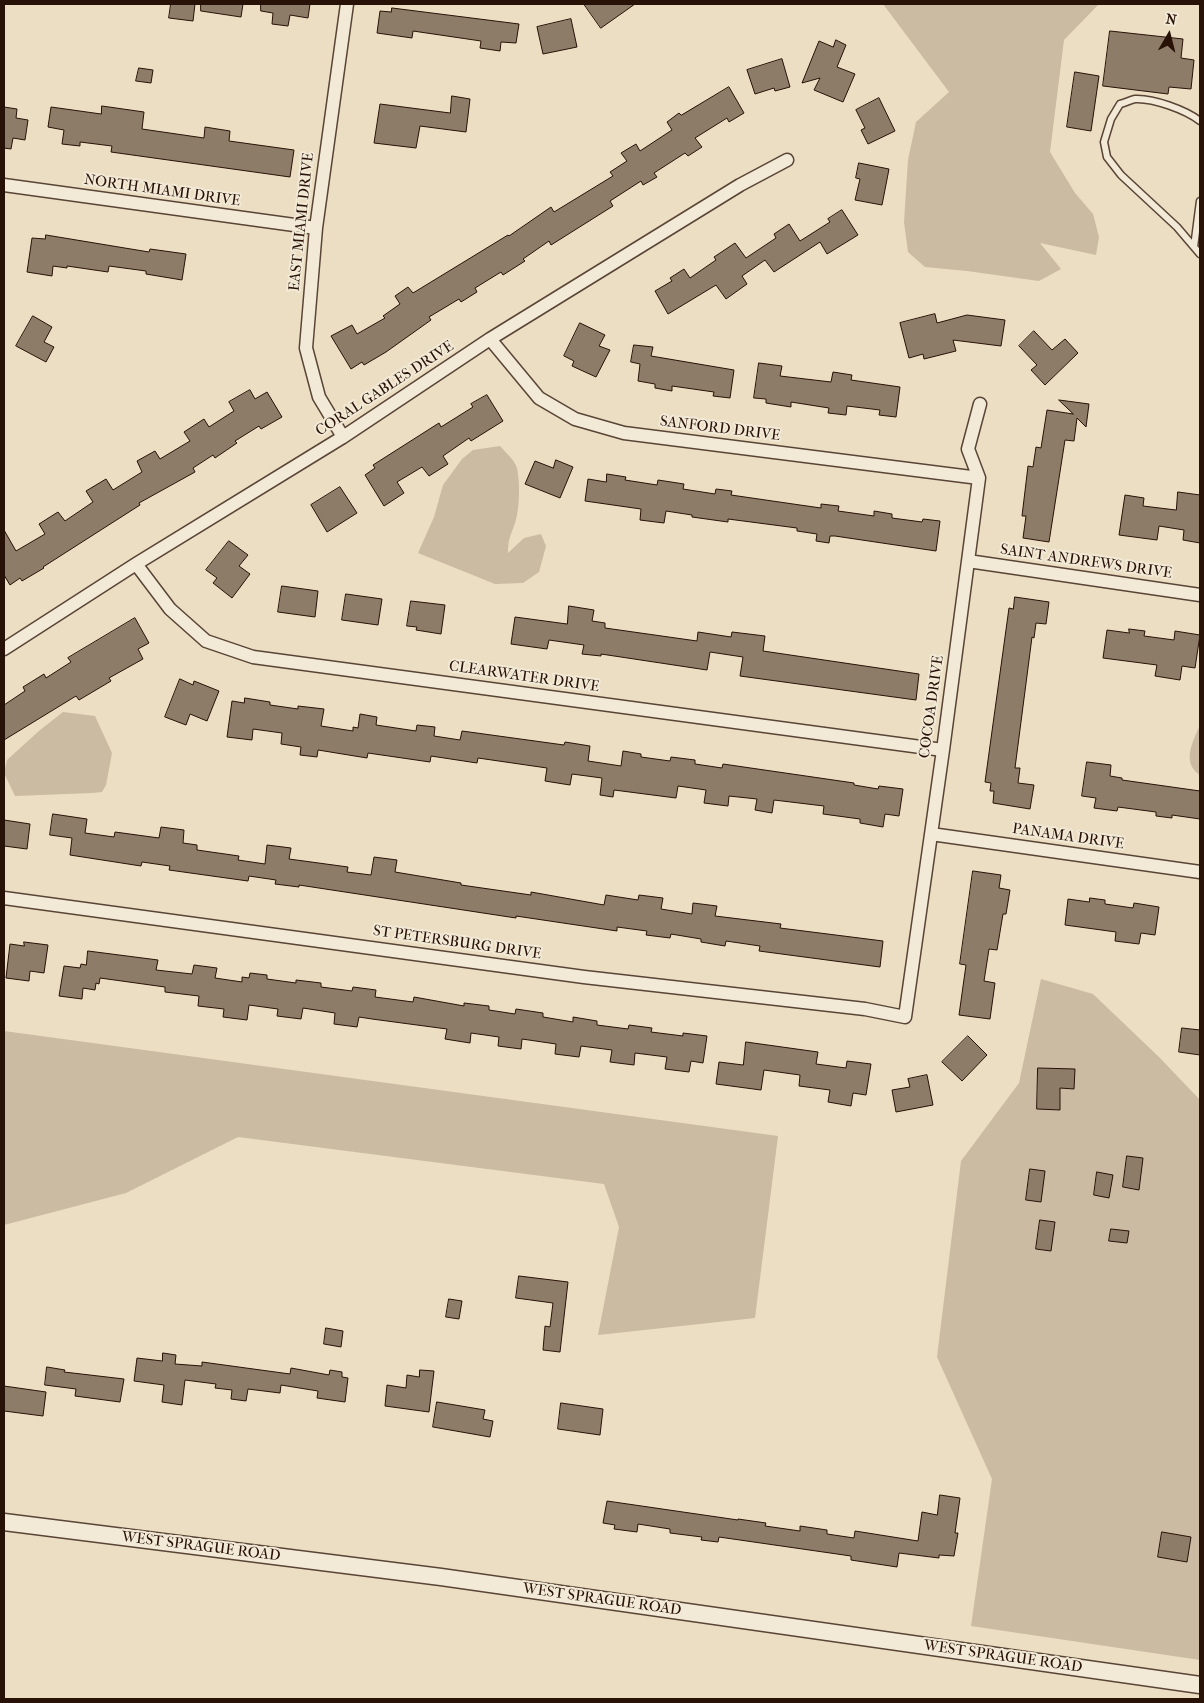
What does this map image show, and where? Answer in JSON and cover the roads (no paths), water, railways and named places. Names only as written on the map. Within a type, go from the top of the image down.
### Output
[{"type":"street","name":"EAST MIAMI DRIVE","points":[[343,436],[319,397],[306,348],[316,228],[347,4]]},
{"type":"street","name":"CORAL GABLES DRIVE","points":[[4,649],[136,564],[343,436],[490,339],[740,185],[787,160]]},
{"type":"street","name":"NORTH MIAMI DRIVE","points":[[4,185],[316,228]]},
{"type":"street","name":"SANFORD DRIVE","points":[[490,339],[539,398],[574,419],[624,433],[979,478]]},
{"type":"street","name":"COCOA DRIVE","points":[[905,1017],[979,478],[968,450],[980,404]]},
{"type":"street","name":"SAINT ANDREWS DRIVE","points":[[968,561],[1200,595]]},
{"type":"street","name":"CLEARWATER DRIVE","points":[[136,564],[170,609],[206,641],[253,656],[943,750]]},
{"type":"street","name":"PANAMA DRIVE","points":[[931,834],[1200,872]]},
{"type":"street","name":"ST PETERSBURG DRIVE","points":[[4,898],[584,977],[865,1009],[905,1017]]},
{"type":"street","name":"WEST SPRAGUE ROAD","points":[[4,1522],[441,1577],[1200,1685]]},
{"type":"lane","points":[[1200,121],[1180,109],[1136,99],[1120,104],[1111,119],[1104,142],[1107,157],[1121,175],[1177,228],[1200,254]]},
{"type":"lane","points":[[1194,247],[1200,201]]}]
